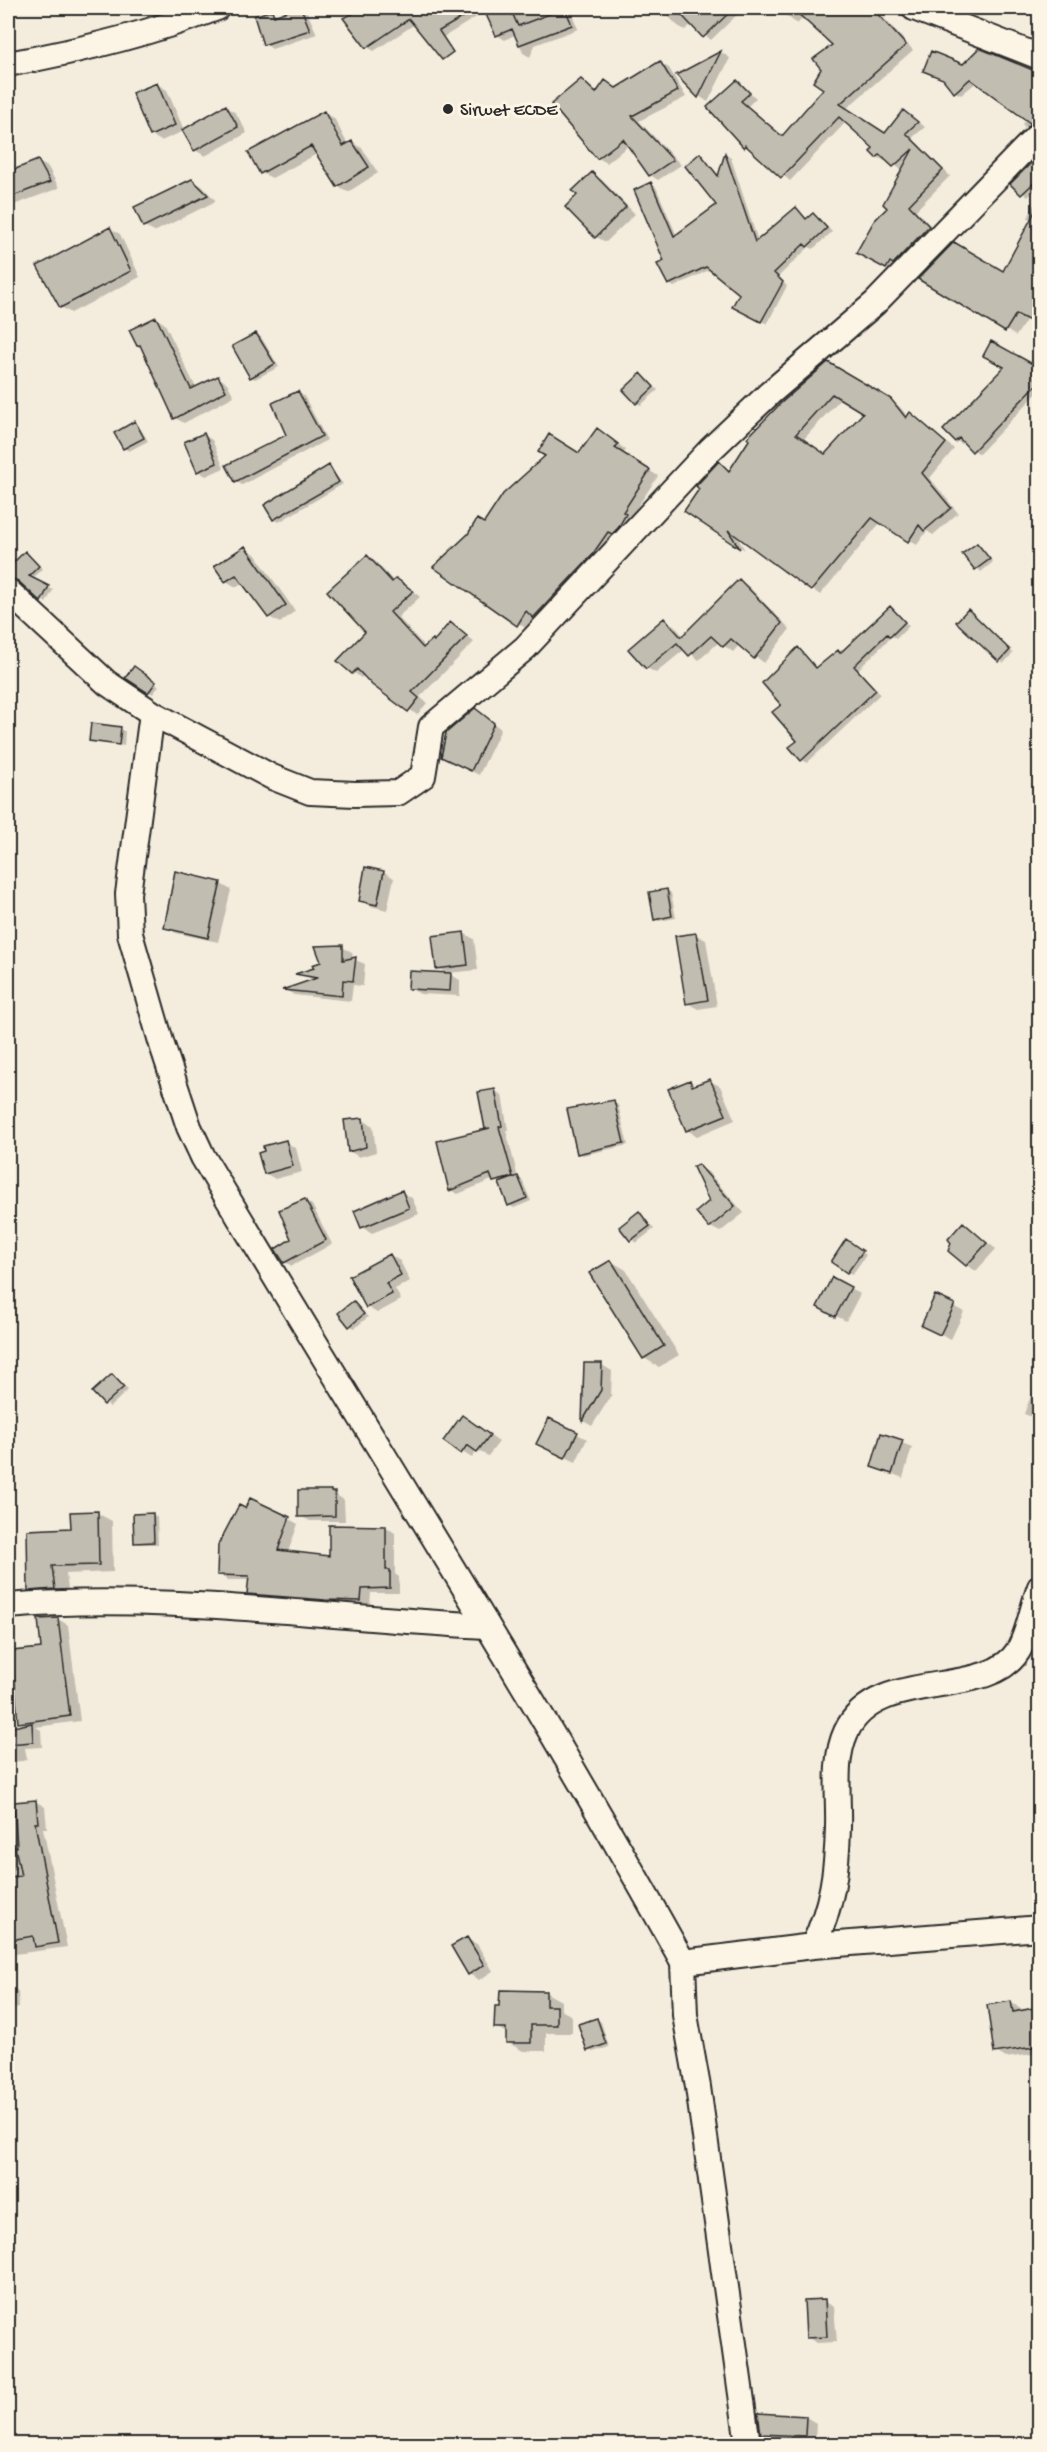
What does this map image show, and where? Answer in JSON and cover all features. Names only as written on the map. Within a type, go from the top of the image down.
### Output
[{"type":"street","points":[[8,64],[61,55],[170,26],[217,8]]},
{"type":"street","points":[[914,8],[1040,57]]},
{"type":"street","points":[[8,591],[107,683],[152,713],[233,759],[310,792],[398,793],[423,776],[431,727],[525,648],[710,450],[770,393],[875,303],[1040,133]]},
{"type":"street","points":[[152,713],[128,894],[130,934],[189,1126],[203,1157],[358,1416],[409,1493],[486,1626],[510,1662],[621,1850],[683,1962],[685,2015],[698,2087],[748,2445]]},
{"type":"street","points":[[813,1946],[826,1919],[834,1890],[840,1754],[846,1731],[863,1710],[889,1695],[968,1679],[1000,1668],[1017,1652],[1040,1587]]},
{"type":"street","points":[[8,1606],[90,1600],[180,1603],[486,1626]]},
{"type":"street","points":[[683,1962],[813,1946],[1040,1928]]},
{"type":"building","points":[[301,8],[310,30],[263,45],[254,16],[272,10],[274,16]]},
{"type":"building","points":[[365,8],[426,8],[424,9],[428,14],[439,8],[479,8],[439,31],[453,52],[442,60],[409,19],[366,48],[343,18]]},
{"type":"building","points":[[483,8],[510,8],[518,26],[565,8],[572,25],[519,45],[512,29],[496,36]]},
{"type":"building","points":[[675,8],[734,8],[703,38]]},
{"type":"building","points":[[792,8],[872,8],[906,45],[840,104],[885,133],[903,110],[918,122],[906,133],[943,170],[909,205],[929,226],[893,264],[890,262],[886,269],[856,253],[874,221],[887,208],[883,204],[913,149],[893,167],[880,155],[876,158],[870,152],[873,148],[839,117],[781,178],[745,145],[744,148],[707,107],[737,80],[750,93],[741,101],[782,136],[823,89],[813,82],[821,69],[813,59],[832,45]]},
{"type":"building","points":[[979,48],[1040,73],[1040,119],[1030,123],[970,79],[954,93],[943,79],[923,71],[931,51],[963,64]]},
{"type":"building","points":[[721,51],[698,98],[676,75]]},
{"type":"building","points":[[660,61],[678,91],[632,116],[673,160],[649,176],[623,139],[597,159],[551,104],[581,79],[596,93],[605,80],[616,88]]},
{"type":"building","points":[[157,83],[175,125],[150,136],[132,93]]},
{"type":"building","points":[[226,105],[238,127],[194,151],[182,130]]},
{"type":"building","points":[[324,111],[343,146],[352,141],[369,167],[337,187],[311,146],[260,174],[248,152]]},
{"type":"building","points":[[700,153],[718,176],[725,153],[755,242],[796,207],[806,219],[813,213],[827,228],[807,247],[804,244],[774,273],[783,282],[761,322],[732,307],[739,294],[706,267],[668,285],[657,264],[664,261],[634,190],[651,182],[674,236],[716,205],[685,166]]},
{"type":"building","points":[[1040,154],[1040,177],[1021,195],[1010,184]]},
{"type":"building","points":[[38,160],[50,182],[8,198],[8,172]]},
{"type":"building","points":[[592,172],[626,207],[595,238],[565,207],[577,195],[572,191]]},
{"type":"building","points":[[192,179],[208,195],[143,227],[134,207]]},
{"type":"building","points":[[1040,202],[1040,308],[1032,322],[1016,314],[1005,332],[918,279],[954,242],[1003,271]]},
{"type":"building","points":[[110,227],[131,271],[60,308],[37,266]]},
{"type":"building","points":[[156,317],[191,389],[218,376],[226,391],[174,419],[140,345],[137,346],[129,330]]},
{"type":"building","points":[[256,333],[275,364],[250,378],[232,346]]},
{"type":"building","points":[[991,341],[1040,368],[1040,381],[972,452],[959,438],[955,442],[943,430],[1004,367],[983,356]]},
{"type":"building","points":[[828,362],[891,399],[906,418],[910,412],[946,443],[922,473],[951,508],[924,531],[919,525],[908,542],[872,518],[811,591],[728,530],[740,549],[684,511],[699,489],[696,486],[719,461],[729,471],[749,440],[747,438],[780,404]],"holes":[[[832,394],[863,413],[825,454],[796,434]]]},
{"type":"building","points":[[641,373],[654,387],[636,404],[623,390]]},
{"type":"building","points":[[298,391],[322,436],[235,482],[226,465],[286,435],[272,403]]},
{"type":"building","points":[[135,421],[144,438],[123,449],[114,433]]},
{"type":"building","points":[[597,428],[618,444],[615,448],[650,470],[623,512],[626,514],[618,528],[612,534],[608,532],[592,555],[533,618],[526,611],[517,626],[433,567],[468,534],[477,519],[484,523],[503,494],[545,456],[538,452],[549,434],[579,453]]},
{"type":"building","points":[[204,433],[217,463],[197,472],[184,442]]},
{"type":"building","points":[[329,465],[339,482],[273,520],[264,505]]},
{"type":"building","points":[[977,543],[990,559],[975,570],[962,554]]},
{"type":"building","points":[[245,546],[286,605],[268,618],[236,575],[225,582],[214,566]]},
{"type":"building","points":[[25,551],[39,566],[29,576],[49,586],[41,602],[18,581],[8,577],[8,565],[10,566]]},
{"type":"building","points":[[367,555],[392,582],[396,578],[413,591],[390,612],[423,648],[433,639],[434,641],[450,622],[467,636],[412,692],[419,698],[408,712],[372,685],[357,669],[352,674],[337,661],[365,632],[327,591]]},
{"type":"building","points":[[739,579],[782,623],[754,659],[731,639],[723,647],[711,636],[689,656],[677,643],[646,669],[628,649],[664,618],[681,637]]},
{"type":"building","points":[[890,606],[905,622],[890,637],[887,634],[854,666],[876,690],[801,761],[789,747],[797,741],[772,712],[781,705],[762,683],[798,647],[816,668],[838,650],[840,653]]},
{"type":"building","points":[[968,609],[1010,650],[999,662],[956,622]]},
{"type":"building","points":[[134,666],[156,682],[148,693],[125,678]]},
{"type":"building","points":[[475,708],[494,723],[471,771],[441,757],[446,733]]},
{"type":"building","points":[[91,723],[121,727],[119,745],[89,741]]},
{"type":"building","points":[[365,867],[384,871],[377,905],[359,901]]},
{"type":"building","points":[[175,871],[221,882],[208,938],[164,928]]},
{"type":"building","points":[[667,889],[672,916],[654,920],[649,892]]},
{"type":"building","points":[[464,932],[468,965],[436,969],[432,936]]},
{"type":"building","points":[[696,933],[708,1000],[686,1004],[675,936]]},
{"type":"building","points":[[343,945],[343,960],[356,957],[353,981],[343,980],[342,996],[282,990],[317,978],[295,974],[314,968],[312,965],[321,962],[315,946]]},
{"type":"building","points":[[409,971],[451,973],[450,991],[408,989]]},
{"type":"building","points":[[710,1079],[726,1115],[686,1131],[668,1089],[690,1080],[692,1086]]},
{"type":"building","points":[[495,1089],[502,1126],[499,1127],[513,1177],[493,1182],[490,1174],[449,1191],[437,1141],[490,1128],[485,1129],[478,1092]]},
{"type":"building","points":[[614,1100],[624,1143],[577,1154],[567,1109]]},
{"type":"building","points":[[363,1118],[366,1147],[348,1152],[344,1120]]},
{"type":"building","points":[[286,1140],[293,1166],[264,1174],[258,1153],[264,1151],[263,1146]]},
{"type":"building","points":[[698,1164],[735,1206],[709,1228],[696,1212],[709,1201],[693,1167]]},
{"type":"building","points":[[518,1176],[527,1198],[508,1206],[499,1183]]},
{"type":"building","points":[[402,1190],[409,1208],[361,1228],[354,1211]]},
{"type":"building","points":[[305,1199],[326,1240],[284,1263],[275,1249],[291,1239],[279,1210]]},
{"type":"building","points":[[639,1211],[650,1226],[630,1241],[619,1227]]},
{"type":"building","points":[[963,1222],[987,1243],[966,1266],[948,1251],[951,1243],[948,1239]]},
{"type":"building","points":[[846,1239],[863,1251],[847,1273],[831,1262]]},
{"type":"building","points":[[390,1254],[401,1275],[386,1283],[392,1294],[366,1308],[349,1276]]},
{"type":"building","points":[[611,1260],[664,1346],[643,1359],[589,1273]]},
{"type":"building","points":[[832,1277],[851,1287],[835,1317],[817,1307]]},
{"type":"building","points":[[935,1295],[955,1304],[940,1335],[921,1326]]},
{"type":"building","points":[[353,1301],[364,1314],[349,1327],[338,1313]]},
{"type":"building","points":[[584,1363],[602,1363],[601,1390],[582,1422]]},
{"type":"building","points":[[112,1374],[124,1387],[104,1405],[92,1392]]},
{"type":"building","points":[[462,1415],[490,1435],[477,1452],[467,1445],[461,1454],[443,1441]]},
{"type":"building","points":[[549,1418],[578,1432],[565,1458],[536,1444]]},
{"type":"building","points":[[881,1433],[903,1440],[892,1474],[871,1467]]},
{"type":"building","points":[[298,1490],[335,1492],[335,1516],[298,1517]]},
{"type":"building","points":[[250,1498],[290,1517],[278,1550],[329,1556],[329,1525],[386,1526],[386,1570],[390,1570],[390,1588],[362,1589],[361,1601],[325,1600],[247,1594],[249,1576],[217,1575],[218,1545],[239,1505],[245,1508]]},
{"type":"building","points":[[98,1511],[99,1565],[52,1566],[55,1589],[28,1591],[27,1530],[71,1528],[70,1512]]},
{"type":"building","points":[[153,1513],[154,1542],[134,1543],[133,1514]]},
{"type":"building","points":[[58,1618],[70,1716],[18,1723],[12,1651],[41,1648],[38,1619]]},
{"type":"building","points":[[32,1723],[33,1742],[8,1744],[8,1728]]},
{"type":"building","points":[[36,1800],[38,1823],[35,1823],[58,1943],[35,1947],[33,1936],[10,1940],[8,1878],[21,1876],[15,1847],[17,1847],[14,1802]]},
{"type":"building","points":[[467,1937],[484,1965],[468,1975],[451,1946]]},
{"type":"building","points":[[500,1990],[546,1991],[546,2006],[557,2006],[557,2025],[531,2025],[531,2043],[506,2043],[506,2028],[494,2028],[495,2006],[499,2006]]},
{"type":"building","points":[[1011,2001],[1013,2012],[1034,2008],[1040,2046],[994,2053],[987,2005]]},
{"type":"building","points":[[597,2018],[606,2044],[587,2051],[578,2024]]},
{"type":"building","points":[[825,2299],[827,2337],[806,2338],[804,2300]]},
{"type":"building","points":[[758,2413],[806,2416],[805,2436],[761,2434]]},
{"type":"place","name":"Sirwet ECDE","points":[[448,109]]}]
